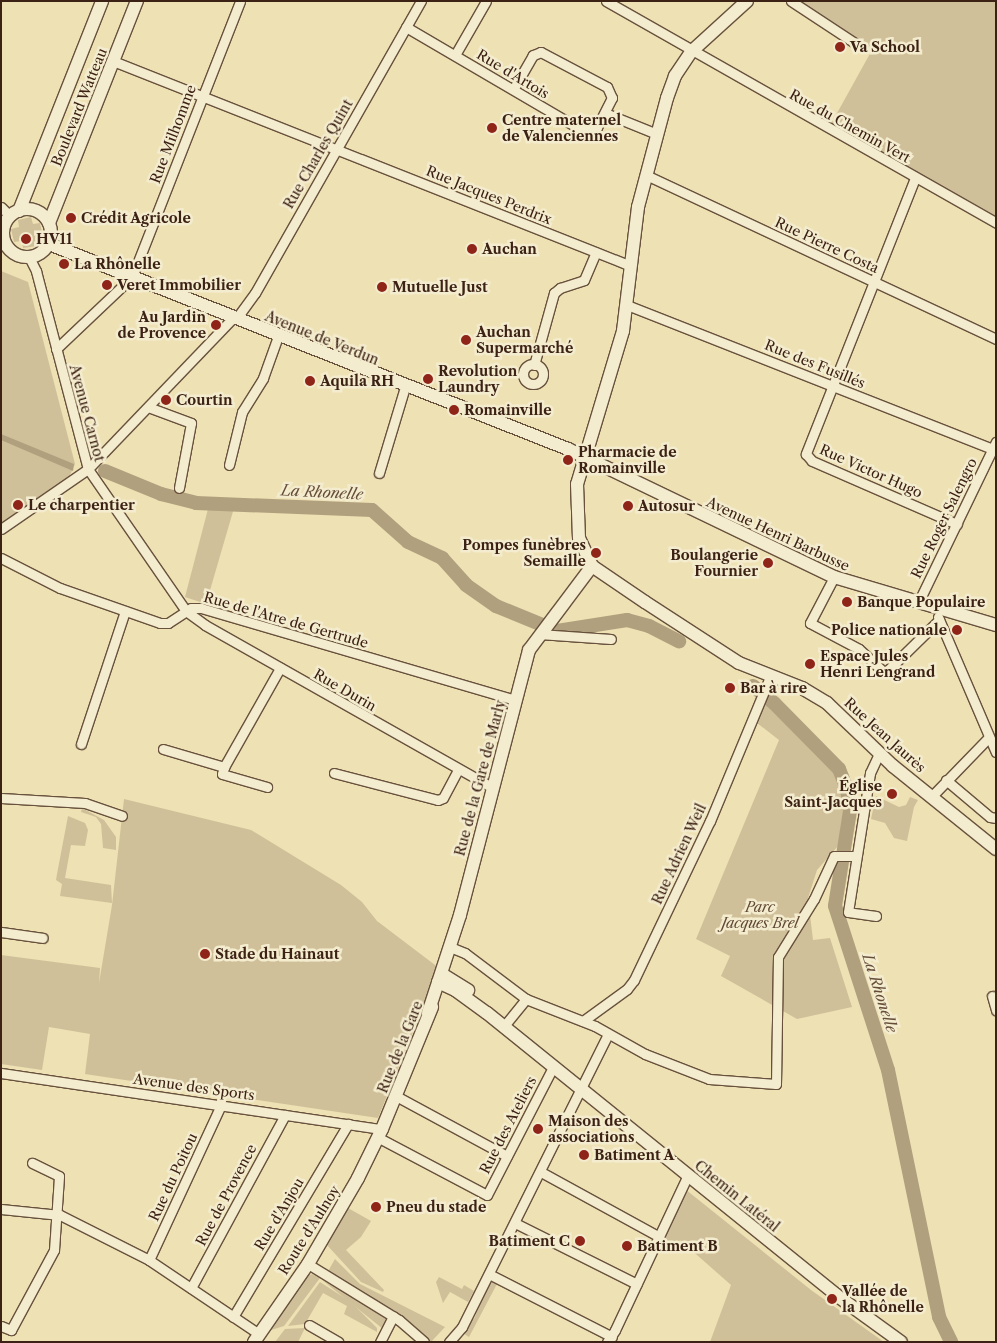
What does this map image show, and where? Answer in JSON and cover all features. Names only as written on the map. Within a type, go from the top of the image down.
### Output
[{"type":"main road","name":"Boulevard Watteau","points":[[10,211],[102,1]]},
{"type":"main road","name":"Boulevard Watteau","points":[[49,224],[137,1]]},
{"type":"main road","points":[[592,566],[581,544],[576,513],[577,484],[620,344],[627,305],[636,220],[657,134],[672,82],[691,52],[747,1]]},
{"type":"main road","points":[[10,211],[37,211],[49,224],[49,244],[41,253],[30,257],[7,254],[2,234],[10,211]]},
{"type":"main road","name":"Avenue de Verdun","points":[[49,244],[405,387],[586,457]]},
{"type":"main road","name":"Avenue Henri Barbusse","points":[[586,457],[834,578],[918,603],[938,615],[996,625]]},
{"type":"main road","name":"Rue de la Gare de Marly","points":[[454,948],[460,915],[529,650],[592,566]]},
{"type":"main road","name":"Rue Jean Jaurès","points":[[592,566],[768,683],[802,688],[826,703],[879,754],[996,849]]},
{"type":"main road","points":[[443,979],[454,948]]},
{"type":"main road","name":"Chemin Latéral","points":[[443,979],[477,998],[487,1013],[836,1295],[901,1342]]},
{"type":"main road","name":"Rue de la Gare","points":[[380,1133],[443,979]]},
{"type":"main road","name":"Route d'Aulnoy","points":[[256,1338],[308,1264],[343,1206],[380,1133]]},
{"type":"street","name":"Rue Milhomme","points":[[132,277],[240,1]]},
{"type":"street","name":"Rue Charles Quint","points":[[1,529],[88,469],[235,318],[255,293],[421,1]]},
{"type":"street","points":[[455,55],[486,1]]},
{"type":"street","name":"Rue du Chemin Vert","points":[[606,1],[691,52],[996,224]]},
{"type":"street","points":[[791,1],[858,45]]},
{"type":"street","name":"Rue d'Artois","points":[[406,27],[514,88],[520,96],[584,130],[597,127],[605,113]]},
{"type":"street","points":[[514,88],[533,55],[543,52],[609,89],[612,98],[605,113],[657,134]]},
{"type":"street","name":"Rue Jacques Perdrix","points":[[113,61],[631,266]]},
{"type":"street","name":"Rue Pierre Costa","points":[[646,175],[996,339]]},
{"type":"street","points":[[833,386],[915,178]]},
{"type":"street","points":[[534,365],[554,293],[560,288],[584,280],[596,252]]},
{"type":"street","name":"Avenue Carnot","points":[[30,257],[36,271],[88,469],[186,611]]},
{"type":"street","points":[[56,349],[132,277]]},
{"type":"street","name":"Rue des Fusillés","points":[[627,305],[995,447]]},
{"type":"street","points":[[228,465],[242,412],[263,378],[278,336]]},
{"type":"street","name":"Rue Victor Hugo","points":[[833,386],[806,452],[812,460],[957,524]]},
{"type":"street","points":[[379,473],[405,387]]},
{"type":"street","points":[[148,407],[191,423],[179,488]]},
{"type":"street","name":"Rue Roger Salengro","points":[[918,603],[995,447]]},
{"type":"street","name":"Rue de l'Atre de Gertrude","points":[[1,558],[60,588],[163,624],[186,611],[205,608],[516,700]]},
{"type":"street","points":[[834,578],[810,623],[862,650],[885,673],[938,615],[996,752]]},
{"type":"street","points":[[81,744],[125,611]]},
{"type":"street","name":"Rue Durin","points":[[186,611],[205,625],[458,770],[493,788]]},
{"type":"street","points":[[541,632],[612,639]]},
{"type":"street","points":[[266,788],[222,774],[224,767],[280,668]]},
{"type":"street","name":"Rue Adrien Weil","points":[[583,1022],[626,989],[634,980],[710,821],[768,683]]},
{"type":"street","points":[[932,796],[989,736]]},
{"type":"street","points":[[163,749],[224,767]]},
{"type":"street","points":[[876,916],[848,912],[853,856],[870,773],[879,754]]},
{"type":"street","points":[[334,773],[438,800],[443,798],[458,770]]},
{"type":"street","points":[[946,780],[990,817],[996,818]]},
{"type":"street","points":[[1,798],[85,803],[122,816]]},
{"type":"street","points":[[454,948],[526,999],[583,1022],[645,1054],[709,1079],[776,1084],[777,961],[837,855],[853,856]]},
{"type":"street","points":[[1,932],[43,938]]},
{"type":"street","points":[[992,996],[996,1010]]},
{"type":"street","points":[[504,1026],[526,999]]},
{"type":"street","points":[[448,1342],[462,1327],[582,1090],[608,1034]]},
{"type":"street","name":"Rue des Ateliers","points":[[487,1195],[553,1066]]},
{"type":"street","name":"Avenue des Sports","points":[[1,1073],[348,1124],[380,1133],[487,1195]]},
{"type":"street","points":[[396,1096],[507,1156]]},
{"type":"street","name":"Rue du Poitou","points":[[149,1260],[222,1105]]},
{"type":"street","name":"Rue de Provence","points":[[191,1288],[285,1114]]},
{"type":"street","name":"Rue d'Anjou","points":[[233,1317],[348,1124]]},
{"type":"street","points":[[1,1326],[11,1330],[52,1257],[59,1176],[32,1163]]},
{"type":"street","points":[[541,1172],[658,1236]]},
{"type":"street","points":[[489,1274],[609,1339],[688,1175]]},
{"type":"street","points":[[1,1209],[56,1213],[149,1260],[233,1317],[256,1338]]},
{"type":"street","points":[[515,1223],[636,1284]]},
{"type":"street","points":[[308,1264],[394,1316],[424,1342]]},
{"type":"street","points":[[380,1342],[394,1316]]},
{"type":"street","points":[[310,1326],[338,1342]]},
{"type":"green space","points":[[800,1],[996,1],[996,216],[831,124],[872,50]]},
{"type":"green space","points":[[31,217],[33,224],[40,223],[43,237],[35,238],[37,246],[23,248],[22,241],[14,242],[11,229],[19,227],[18,220]]},
{"type":"green space","points":[[1,271],[28,282],[75,464],[69,477],[1,523]]},
{"type":"green space","points":[[234,508],[206,604],[185,597],[208,509]]},
{"type":"green space","name":"Parc Jacques Brel","points":[[766,701],[833,770],[843,787],[845,809],[839,845],[817,870],[808,898],[813,940],[830,938],[852,1007],[797,1019],[721,976],[730,956],[696,939],[779,740],[757,723]]},
{"type":"green space","points":[[876,796],[899,807],[906,805],[910,797],[918,800],[914,807],[907,841],[894,838],[885,823],[871,819]]},
{"type":"green space","points":[[124,799],[251,830],[341,885],[362,902],[377,921],[439,968],[378,1118],[85,1074],[90,1034],[49,1027],[42,1070],[1,1064],[1,955],[100,968],[99,983],[112,905]]},
{"type":"green space","points":[[82,808],[104,820],[116,837],[116,850],[103,848],[101,824],[96,817],[81,812]]},
{"type":"green space","points":[[68,816],[85,823],[88,830],[85,846],[71,845],[65,878],[111,885],[112,903],[60,896],[62,884],[56,880]]},
{"type":"green space","points":[[685,1189],[811,1290],[884,1342],[710,1342],[731,1285],[680,1240],[677,1246],[662,1240]]},
{"type":"green space","points":[[348,1208],[371,1221],[361,1237],[346,1250],[384,1290],[383,1292],[361,1282],[326,1244]]},
{"type":"green space","points":[[335,1259],[360,1284],[445,1327],[431,1342],[399,1315],[327,1273]]},
{"type":"green space","points":[[312,1274],[320,1278],[284,1326],[268,1331],[305,1277]]},
{"type":"green space","points":[[439,1277],[462,1289],[464,1285],[474,1291],[468,1302],[450,1292],[443,1303],[436,1282]]},
{"type":"green space","points":[[322,1280],[384,1315],[387,1321],[383,1329]]},
{"type":"green space","points":[[490,1280],[498,1282],[469,1337],[461,1332],[470,1317],[474,1319]]},
{"type":"green space","points":[[320,1282],[351,1302],[377,1328],[377,1332],[344,1314],[347,1306],[323,1293],[305,1324],[288,1326]]},
{"type":"green space","points":[[305,1328],[298,1342],[275,1342],[285,1329]]},
{"type":"shaded area","points":[[1,434],[74,464],[73,471],[1,440]]},
{"type":"waterway","name":"La Rhonelle","points":[[105,471],[161,494],[196,503],[372,510],[408,542],[442,558],[466,585],[496,606],[557,631],[627,620],[649,626],[679,641]]},
{"type":"waterway","name":"La Rhonelle","points":[[753,686],[774,703],[839,769],[847,789],[850,811],[835,906],[888,1070],[939,1317],[951,1342]]},
{"type":"place","name":"Va School","points":[[840,47]]},
{"type":"place","name":"Centre maternel de Valenciennes","points":[[492,128]]},
{"type":"place","name":"Crédit Agricole","points":[[71,218]]},
{"type":"place","name":"HV11","points":[[26,239]]},
{"type":"place","name":"Auchan","points":[[472,249]]},
{"type":"place","name":"La Rhônelle","points":[[64,264]]},
{"type":"place","name":"Veret Immobilier","points":[[107,285]]},
{"type":"place","name":"Mutuelle Just","points":[[382,287]]},
{"type":"place","name":"Au Jardin de Provence","points":[[216,325]]},
{"type":"place","name":"Auchan Supermarché","points":[[466,340]]},
{"type":"place","name":"Revolution Laundry","points":[[428,379]]},
{"type":"place","name":"Aquila RH","points":[[310,381]]},
{"type":"place","name":"Courtin","points":[[166,400]]},
{"type":"place","name":"Romainville","points":[[454,410]]},
{"type":"place","name":"Pharmacie de Romainville","points":[[568,460]]},
{"type":"place","name":"Le charpentier","points":[[18,505]]},
{"type":"place","name":"Autosur","points":[[628,506]]},
{"type":"place","name":"Pompes funèbres Semaille","points":[[596,553]]},
{"type":"place","name":"Boulangerie Fournier","points":[[768,563]]},
{"type":"place","name":"Banque Populaire","points":[[847,602]]},
{"type":"place","name":"Police nationale","points":[[957,630]]},
{"type":"place","name":"Espace Jules Henri Lengrand","points":[[810,664]]},
{"type":"place","name":"Bar à rire","points":[[730,688]]},
{"type":"place","name":"Église Saint-Jacques","points":[[892,794]]},
{"type":"place","name":"Stade du Hainaut","points":[[205,954]]},
{"type":"place","name":"Maison des associations","points":[[538,1129]]},
{"type":"place","name":"Batiment A","points":[[584,1155]]},
{"type":"place","name":"Pneu du stade","points":[[376,1207]]},
{"type":"place","name":"Batiment C","points":[[580,1241]]},
{"type":"place","name":"Batiment B","points":[[627,1246]]},
{"type":"place","name":"Vallée de la Rhônelle","points":[[832,1299]]}]
